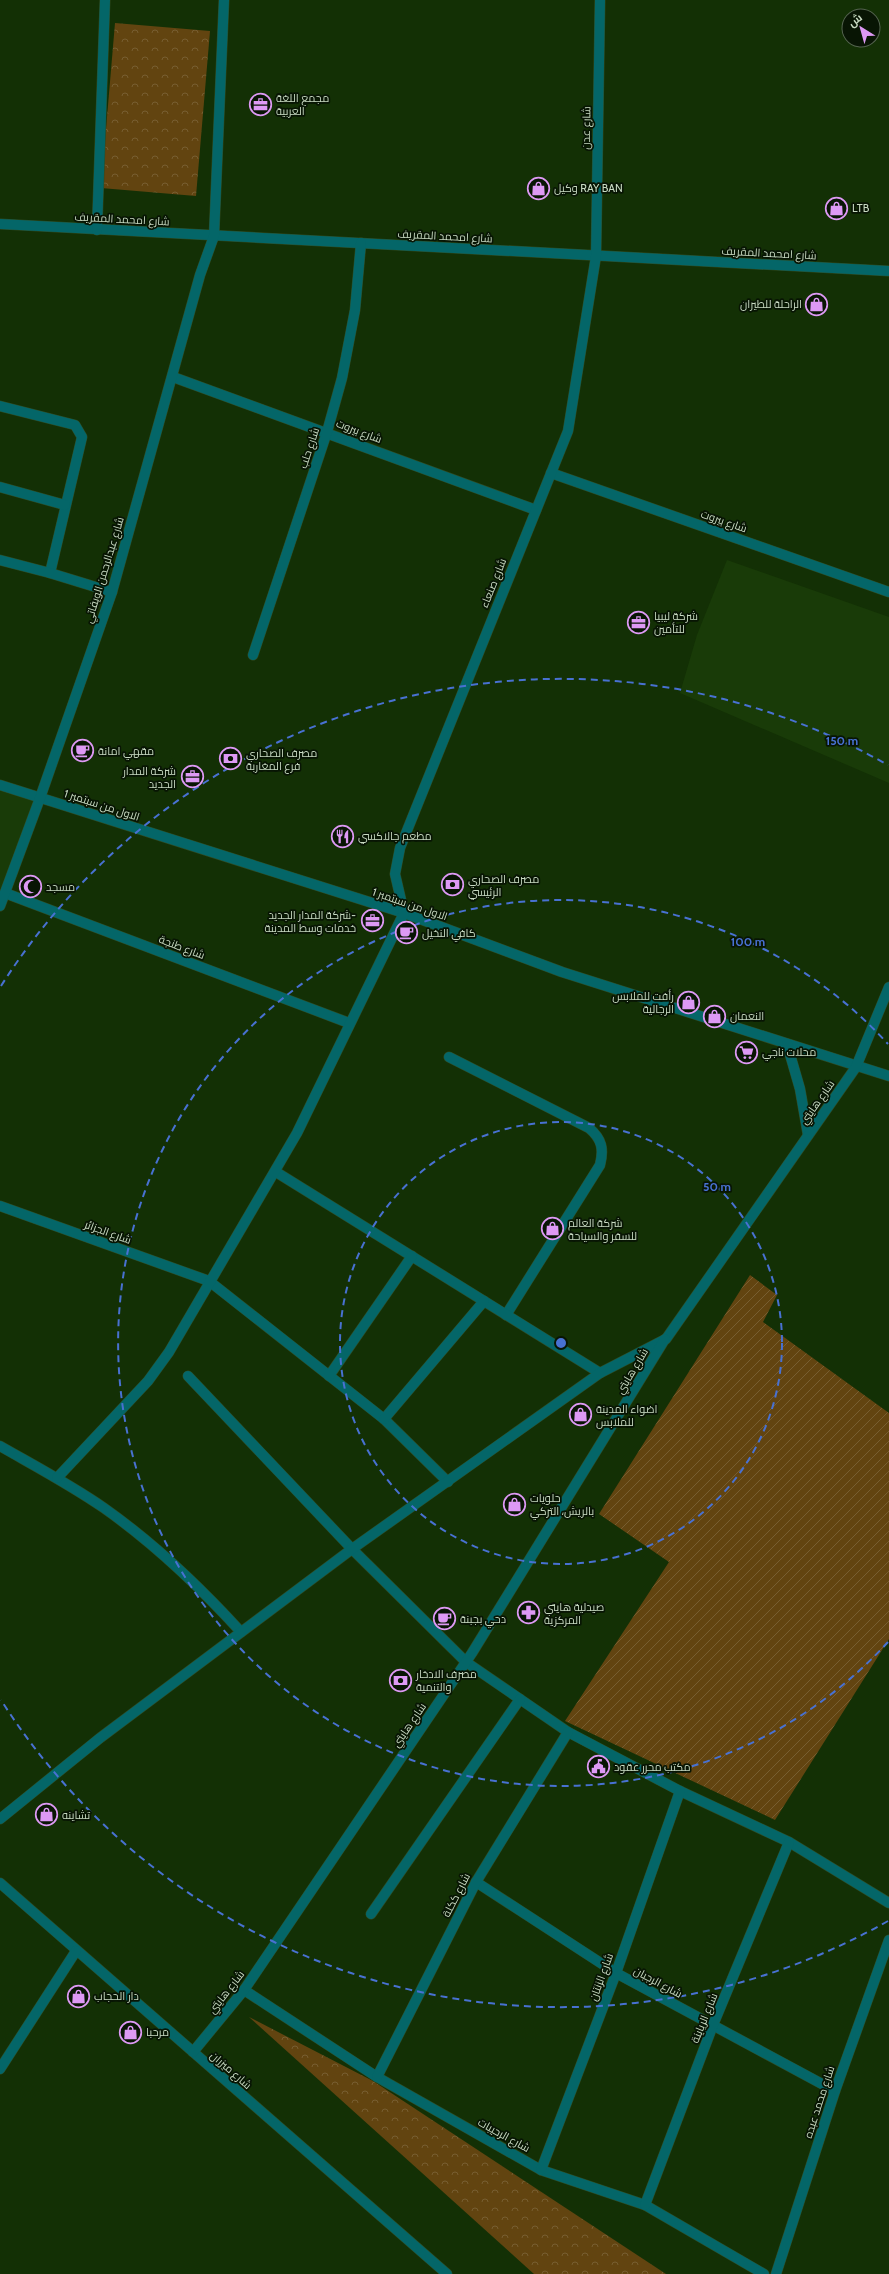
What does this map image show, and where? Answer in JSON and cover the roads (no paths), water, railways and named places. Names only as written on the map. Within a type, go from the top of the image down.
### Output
[{"type":"street","points":[[97,230],[105,0]]},
{"type":"street","name":"شارع عبدالرحمن الويفاتي","points":[[0,906],[40,798],[112,592],[173,377],[200,275],[214,236],[224,0]]},
{"type":"street","name":"شارع عدن","points":[[596,256],[600,0]]},
{"type":"street","name":"شارع امحمد المقريف","points":[[0,224],[889,271]]},
{"type":"street","name":"شارع حلب","points":[[254,655],[327,432],[342,378],[355,310],[361,243]]},
{"type":"street","name":"شارع صنعاء","points":[[404,913],[395,874],[400,848],[568,431],[596,256]]},
{"type":"street","name":"شارع بيروت","points":[[173,377],[327,432],[536,510]]},
{"type":"street","points":[[0,406],[75,425],[82,437],[50,573]]},
{"type":"street","name":"شارع بيروت","points":[[551,473],[889,592]]},
{"type":"street","points":[[0,487],[65,505]]},
{"type":"street","points":[[0,560],[50,573],[112,592]]},
{"type":"street","name":"الاول من سبتمبر 1","points":[[0,785],[404,913],[562,972],[856,1067],[889,1076]]},
{"type":"street","name":"شارع طنجة","points":[[5,893],[349,1023]]},
{"type":"street","points":[[57,1478],[148,1381],[169,1352],[209,1281],[276,1172],[297,1133],[349,1023],[404,913]]},
{"type":"street","name":"شارع هايتي","points":[[193,2052],[244,1990],[466,1662],[666,1339],[856,1067],[889,987]]},
{"type":"street","points":[[786,1044],[800,1089],[808,1135]]},
{"type":"street","points":[[449,1057],[589,1128],[597,1135],[602,1144],[603,1155],[600,1165],[506,1315]]},
{"type":"street","points":[[276,1172],[600,1373]]},
{"type":"street","name":"شارع الجزائر","points":[[0,1206],[209,1281],[384,1419],[448,1482]]},
{"type":"street","points":[[329,1376],[412,1256]]},
{"type":"street","points":[[384,1419],[484,1301]]},
{"type":"street","name":"شارع هايتي","points":[[0,1819],[106,1733],[352,1549],[600,1373],[666,1339]]},
{"type":"street","points":[[188,1376],[352,1549],[466,1662],[568,1732],[680,1791],[789,1842],[889,1903]]},
{"type":"street","points":[[0,1446],[57,1478],[104,1508],[146,1540],[187,1576],[241,1632]]},
{"type":"street","points":[[371,1914],[520,1699]]},
{"type":"street","name":"شارع ككلة","points":[[378,2077],[476,1882],[568,1732]]},
{"type":"street","name":"شارع الزنتان","points":[[541,2170],[616,1973],[680,1791]]},
{"type":"street","name":"شارع الرياينة","points":[[645,2205],[713,2025],[789,1842]]},
{"type":"street","name":"شارع الرجبان","points":[[476,1882],[616,1973],[835,2091]]},
{"type":"street","name":"شارع ميزران","points":[[0,1883],[447,2274]]},
{"type":"street","name":"شارع محمد عبده","points":[[776,2274],[835,2091],[889,1940]]},
{"type":"street","points":[[0,2069],[76,1951]]},
{"type":"street","name":"شارع الرحيبات","points":[[244,1990],[378,2077],[541,2170],[645,2205],[764,2274]]},
{"type":"place","name":"مجمع اللغة العربية","points":[[261,104]]},
{"type":"place","name":"وكيل RAY BAN","points":[[539,188]]},
{"type":"place","name":"LTB","points":[[837,208]]},
{"type":"place","name":"الراحلة للطيران","points":[[817,304]]},
{"type":"place","name":"شركة ليبيا للتأمين","points":[[639,622]]},
{"type":"place","name":"مقهي امانة","points":[[83,751]]},
{"type":"place","name":"مصرف الصحاري فرع المغاربة","points":[[230,759]]},
{"type":"place","name":"شركة المدار الجديد","points":[[192,777]]},
{"type":"place","name":"مطعم جالاكسي","points":[[342,836]]},
{"type":"place","name":"مصرف الصحاري الرئيسي","points":[[452,885]]},
{"type":"place","name":"مسجد","points":[[31,887]]},
{"type":"place","name":"شركة المدار الجديد- خدمات وسط المدينة","points":[[372,921]]},
{"type":"place","name":"كافي النخيل","points":[[407,933]]},
{"type":"place","name":"رأفت للملابس الرجالية","points":[[689,1002]]},
{"type":"place","name":"النعمان","points":[[715,1016]]},
{"type":"place","name":"محلات ناجي","points":[[746,1052]]},
{"type":"place","name":"شركة العالم للسفر والسياحة","points":[[552,1229]]},
{"type":"place","name":"اضواء المدينة للملابس","points":[[581,1415]]},
{"type":"place","name":"حلويات بالريش، التركي","points":[[514,1504]]},
{"type":"place","name":"صيدلية هايتي المركزية","points":[[528,1613]]},
{"type":"place","name":"دحي بجبنة","points":[[445,1619]]},
{"type":"place","name":"مصرف الادخار والتنمية","points":[[401,1680]]},
{"type":"place","name":"مكتب محرر عقود","points":[[599,1767]]},
{"type":"place","name":"تشاينه","points":[[47,1815]]},
{"type":"place","name":"دار الحجاب","points":[[78,1996]]},
{"type":"place","name":"مرحبا","points":[[130,2032]]}]
